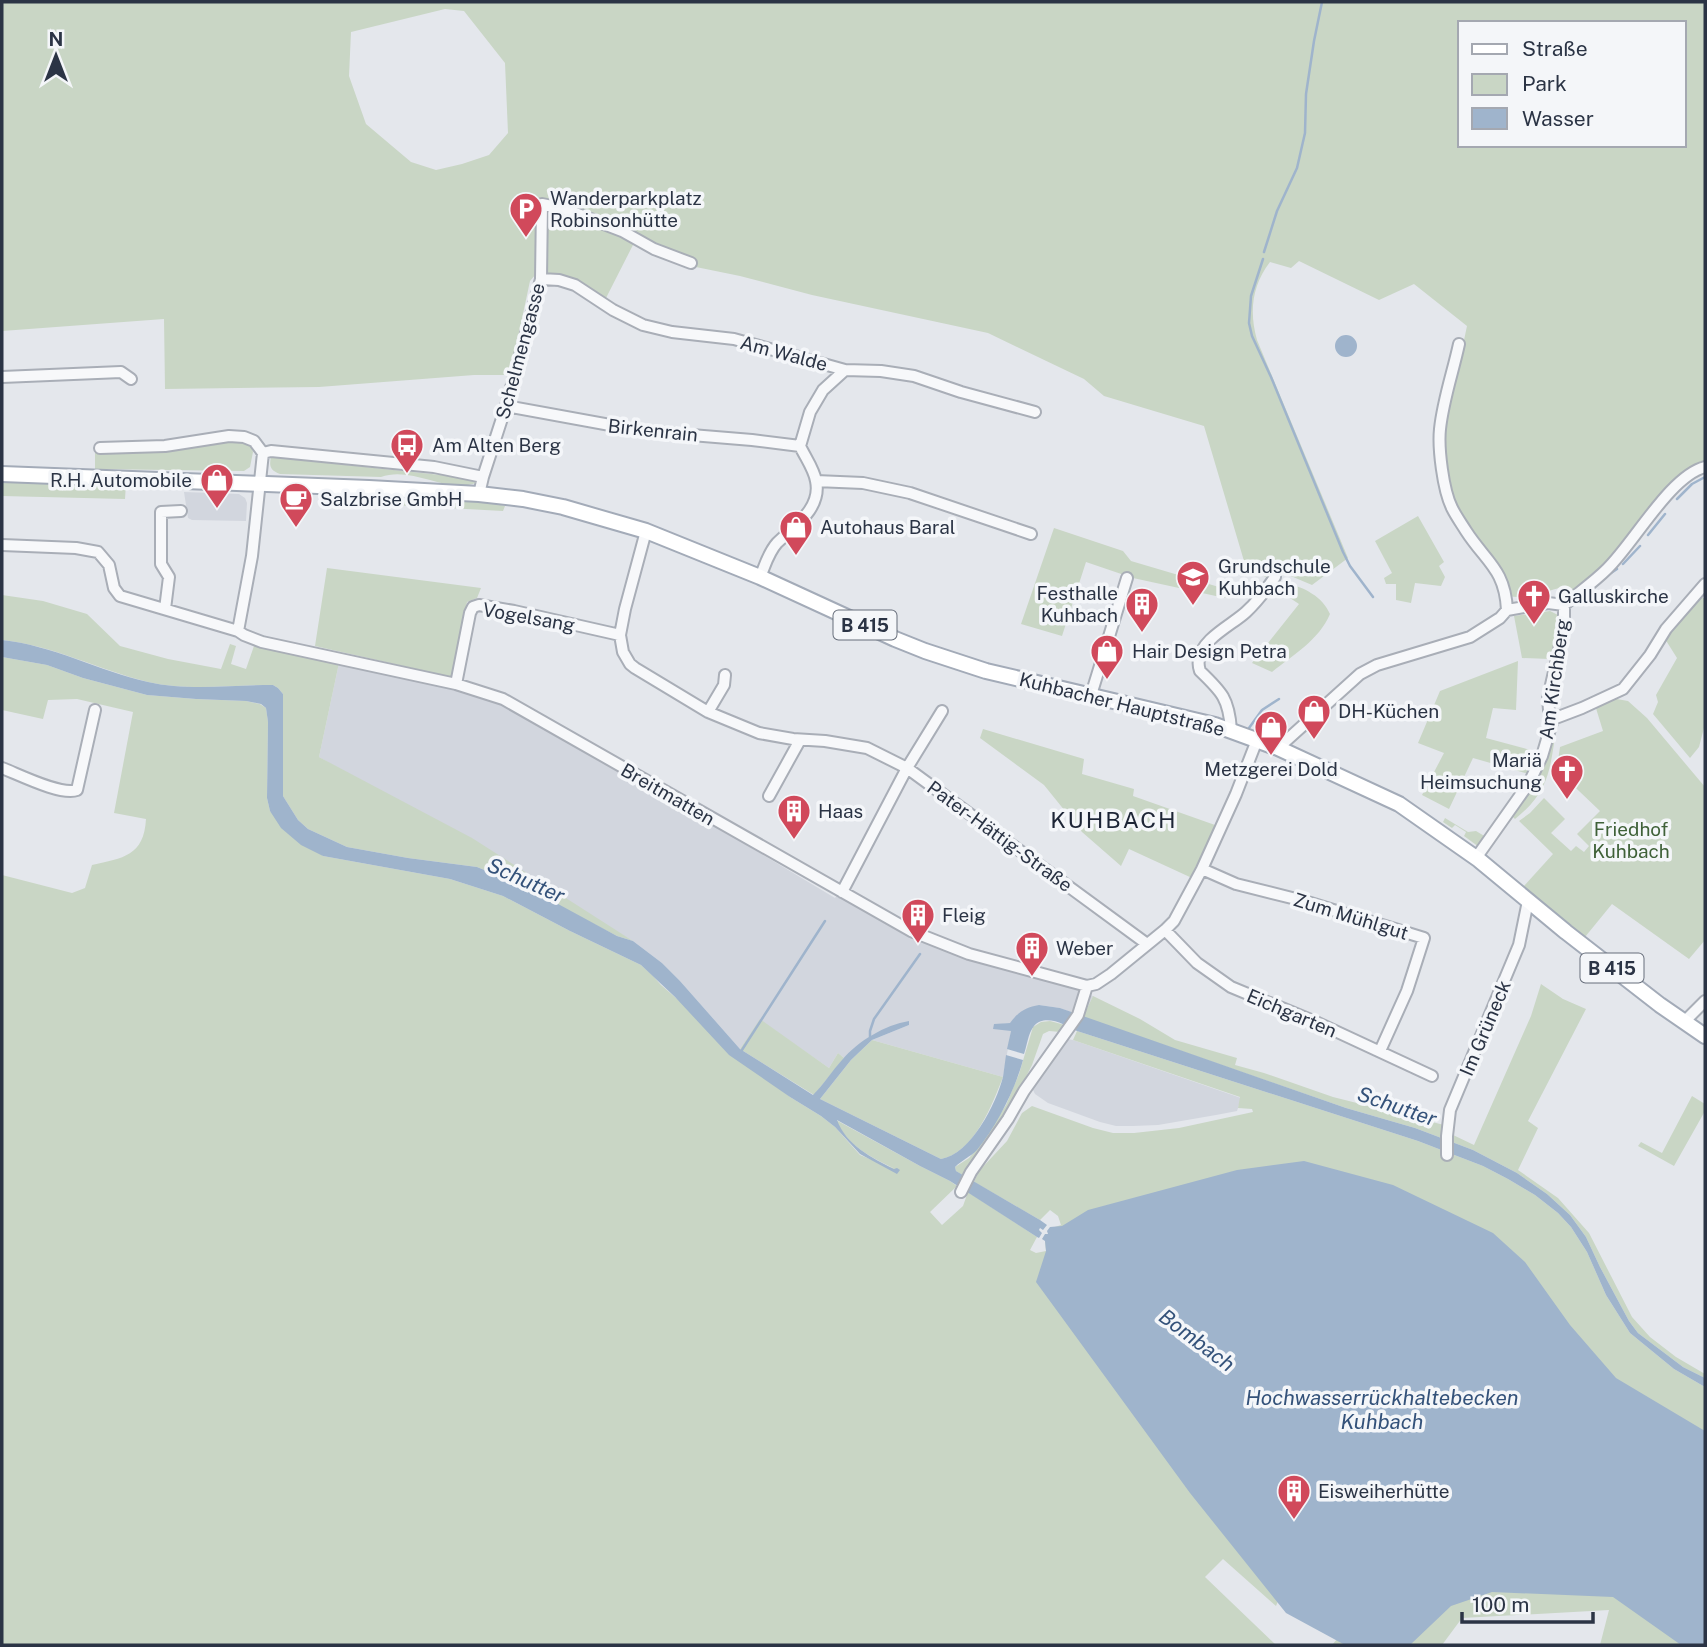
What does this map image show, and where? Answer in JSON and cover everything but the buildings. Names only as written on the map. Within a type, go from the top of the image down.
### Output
[{"type":"main road","name":"B 415","points":[[2,474],[479,494]]},
{"type":"main road","name":"Kuhbacher Hauptstraße","points":[[479,494],[563,507],[646,531],[760,577],[925,651],[986,671],[1215,725],[1278,748],[1399,804],[1476,858],[1660,1005],[1705,1036]]},
{"type":"street","name":"Schelmengasse","points":[[479,494],[541,279],[542,204],[562,208],[622,231],[654,249],[691,263]]},
{"type":"street","name":"Am Walde","points":[[541,279],[559,280],[575,285],[613,310],[643,325],[673,332],[734,339],[845,370],[881,370],[914,376],[1035,412]]},
{"type":"street","points":[[1459,345],[1440,429],[1446,493],[1452,508],[1489,559],[1502,582],[1507,610]]},
{"type":"street","points":[[760,577],[769,555],[777,544],[802,522],[815,498],[816,481],[800,446],[810,412],[823,390],[845,370]]},
{"type":"street","points":[[2,377],[121,372],[131,379]]},
{"type":"street","name":"Birkenrain","points":[[506,406],[643,432],[800,446]]},
{"type":"street","points":[[100,448],[165,446],[229,436],[254,441],[263,453],[252,556],[238,631]]},
{"type":"street","points":[[263,453],[434,467],[483,477]]},
{"type":"street","points":[[1278,748],[1360,674],[1377,665],[1470,637],[1500,618],[1507,610],[1548,603],[1564,605],[1606,570],[1671,491],[1696,470],[1705,467]]},
{"type":"street","points":[[816,481],[863,483],[910,493],[1031,534]]},
{"type":"street","points":[[165,609],[169,577],[161,564],[161,512],[181,511]]},
{"type":"street","points":[[646,531],[625,609],[621,635],[623,652],[630,664],[708,712],[759,733],[867,748],[907,768],[842,892]]},
{"type":"street","name":"Breitmatten","points":[[2,545],[76,548],[98,552],[109,565],[120,596],[238,631],[262,642],[456,684],[503,699],[911,932],[969,954],[1087,986]]},
{"type":"street","points":[[1231,730],[1230,709],[1219,689],[1200,671],[1198,658],[1205,646],[1259,600],[1275,577]]},
{"type":"street","points":[[1091,695],[1127,578]]},
{"type":"street","points":[[1553,719],[1623,689],[1650,655],[1666,629],[1705,584]]},
{"type":"street","name":"Vogelsang","points":[[456,684],[470,613],[473,607],[479,605],[621,635]]},
{"type":"street","name":"Am Kirchberg","points":[[1476,858],[1529,783],[1542,756],[1553,719],[1548,698],[1564,628],[1564,605]]},
{"type":"street","points":[[708,712],[724,685],[724,675]]},
{"type":"street","points":[[2,768],[70,793],[77,790],[95,710]]},
{"type":"street","name":"Pater-Hättig-Straße","points":[[942,711],[907,768],[1147,944]]},
{"type":"street","points":[[769,796],[800,740]]},
{"type":"street","points":[[961,1192],[971,1172],[1024,1091],[1078,1015],[1087,986],[1096,984],[1174,921],[1202,869],[1257,740]]},
{"type":"street","name":"Zum Mühlgut","points":[[1202,869],[1236,884],[1304,901],[1424,938],[1407,990],[1380,1051]]},
{"type":"street","name":"Im Grüneck","points":[[1447,1155],[1450,1110],[1520,945],[1528,901]]},
{"type":"street","name":"Eichgarten","points":[[1165,930],[1197,963],[1231,987],[1432,1076]]},
{"type":"street","points":[[1684,1022],[1703,1006]]},
{"type":"shaded area","name":"R.H. Automobile","points":[[184,492],[239,494],[247,503],[246,521],[192,520],[188,518]]},
{"type":"shaded area","points":[[339,663],[450,686],[506,705],[835,898],[838,894],[910,934],[1093,996],[1083,1017],[1060,1008],[1039,1005],[1010,1023],[1002,1024],[1011,1031],[1003,1077],[872,1040],[909,1025],[909,1022],[870,1037],[844,1058],[838,1053],[829,1068],[760,1020],[740,1049],[680,981],[633,941],[319,757]]},
{"type":"shaded area","points":[[1067,1039],[1241,1098],[1237,1111],[1158,1125],[1116,1126],[1048,1103],[1035,1094],[1032,1088]]},
{"type":"green space","points":[[2,2],[1705,2],[1705,464],[1701,461],[1682,476],[1598,572],[1567,594],[1563,587],[1530,596],[1509,596],[1458,510],[1443,439],[1467,326],[1414,284],[1379,300],[1299,261],[1291,268],[1270,262],[1256,289],[1253,319],[1257,340],[1348,558],[1312,585],[1279,571],[1268,579],[1244,561],[1204,426],[1104,396],[1084,379],[988,333],[691,266],[634,243],[606,298],[567,276],[536,274],[530,281],[510,375],[474,375],[319,387],[165,389],[164,319],[2,331]],"holes":[[[445,9],[464,11],[505,63],[508,133],[489,155],[436,170],[411,162],[366,124],[349,76],[351,32]]]},
{"type":"green space","points":[[228,440],[251,446],[253,452],[250,467],[244,471],[95,469],[95,452],[161,451]]},
{"type":"green space","points":[[271,457],[469,478],[477,482],[456,485],[393,474],[381,477],[280,474],[271,467]]},
{"type":"green space","points":[[2,480],[126,484],[125,499],[2,496]]},
{"type":"green space","points":[[370,492],[487,502],[505,506],[503,511],[319,501],[320,496],[357,497]]},
{"type":"green space","points":[[1418,516],[1444,562],[1439,566],[1445,577],[1441,586],[1415,583],[1411,603],[1396,600],[1396,584],[1386,584],[1384,578],[1392,573],[1375,541]]},
{"type":"green space","points":[[1054,528],[1123,551],[1131,561],[1229,590],[1225,598],[1133,578],[1086,562],[1062,636],[1021,624]]},
{"type":"green space","points":[[327,568],[481,588],[477,598],[467,602],[452,677],[315,646]]},
{"type":"green space","points":[[1286,583],[1312,594],[1323,603],[1330,614],[1312,639],[1272,672],[1252,663],[1299,604],[1278,590],[1281,584]]},
{"type":"green space","points":[[2,595],[43,601],[87,614],[120,646],[168,659],[221,669],[230,644],[236,646],[231,664],[246,669],[254,646],[339,663],[319,757],[472,838],[633,941],[617,936],[509,880],[477,867],[347,847],[308,829],[298,820],[283,796],[283,694],[278,688],[273,685],[163,685],[130,677],[57,652],[2,640]]},
{"type":"green space","points":[[1700,598],[1705,598],[1705,724],[1699,747],[1690,758],[1653,714],[1658,702],[1656,695],[1677,658],[1665,639]]},
{"type":"green space","points":[[1550,611],[1558,615],[1559,621],[1550,659],[1522,658],[1514,616]]},
{"type":"green space","points":[[2,657],[47,665],[83,678],[147,695],[260,704],[266,708],[268,722],[267,798],[270,811],[323,856],[450,879],[503,896],[641,965],[790,1097],[835,1127],[860,1155],[895,1169],[853,1144],[836,1120],[957,1186],[930,1212],[942,1225],[963,1206],[968,1192],[1037,1237],[1030,1250],[1036,1253],[1046,1251],[1045,1241],[1052,1228],[1061,1225],[1058,1216],[1050,1210],[1040,1220],[974,1182],[979,1171],[1007,1141],[1022,1113],[1032,1106],[1113,1133],[1179,1128],[1253,1112],[1252,1109],[1238,1108],[1240,1097],[1073,1040],[1077,1031],[1418,1141],[1483,1166],[1508,1179],[1535,1195],[1571,1227],[1587,1252],[1606,1295],[1630,1333],[1674,1369],[1705,1387],[1705,1645],[1600,1645],[1609,1610],[1462,1618],[1442,1645],[1332,1645],[1387,1580],[1300,1548],[1276,1606],[1223,1559],[1205,1577],[1276,1645],[2,1645],[2,875],[72,893],[85,888],[92,865],[122,857],[136,848],[141,841],[146,819],[114,813],[133,712],[77,699],[48,700],[43,719],[2,710]]},
{"type":"green space","points":[[1518,661],[1516,710],[1493,708],[1486,738],[1538,752],[1529,774],[1473,758],[1449,809],[1422,795],[1444,753],[1418,743],[1440,691]]},
{"type":"green space","name":"Friedhof Kuhbach","points":[[1611,698],[1628,701],[1647,718],[1705,787],[1705,940],[1689,959],[1612,904],[1585,937],[1523,887],[1553,854],[1519,821],[1544,798],[1565,819],[1551,833],[1571,851],[1576,846],[1584,852],[1589,846],[1577,834],[1600,811],[1558,771],[1560,747],[1603,731],[1595,705]]},
{"type":"green space","points":[[983,729],[1084,759],[1082,774],[1134,789],[1133,796],[1215,825],[1192,878],[1129,849],[1121,866],[1082,832],[1044,785],[980,738]]},
{"type":"green space","points":[[1553,730],[1556,730],[1546,779],[1535,799],[1515,819],[1512,816],[1522,801]]},
{"type":"green space","points":[[1445,818],[1468,832],[1476,831],[1486,837],[1479,847],[1464,836],[1466,832],[1443,822]]},
{"type":"green space","points":[[1541,984],[1563,999],[1586,1009],[1528,1121],[1538,1128],[1518,1170],[1558,1198],[1589,1233],[1632,1317],[1650,1337],[1705,1374],[1705,1378],[1683,1367],[1638,1333],[1629,1321],[1586,1237],[1570,1215],[1547,1194],[1517,1173],[1473,1150],[1415,1128],[1346,1108],[1083,1017],[1093,996],[1175,1040],[1237,1058],[1235,1065],[1333,1097],[1452,1127],[1451,1134],[1474,1145],[1531,1016]]},
{"type":"green space","points":[[760,1019],[829,1068],[838,1053],[844,1058],[814,1095],[740,1049]]},
{"type":"green space","points":[[1050,1021],[1065,1025],[1061,1032],[1049,1031],[1043,1034],[1020,1089],[964,1176],[956,1171],[955,1167],[977,1149],[1006,1105],[1019,1074],[1033,1027]]},
{"type":"green space","points":[[872,1040],[1003,1077],[980,1126],[963,1148],[941,1159],[820,1099],[851,1060]]},
{"type":"green space","points":[[1692,1096],[1705,1104],[1705,1111],[1674,1166],[1638,1146],[1641,1142],[1662,1153]]},
{"type":"water","points":[[1346,335],[1356,342],[1357,346],[1350,356],[1346,357],[1336,350],[1335,346],[1342,336]]},
{"type":"water","points":[[2,640],[39,647],[163,685],[273,685],[283,694],[283,796],[298,820],[308,829],[347,847],[477,867],[536,892],[617,936],[633,941],[680,981],[740,1049],[813,1095],[856,1046],[881,1030],[909,1021],[909,1025],[872,1040],[851,1060],[820,1099],[941,1159],[962,1148],[981,1126],[1000,1088],[1006,1055],[1023,1060],[1010,1095],[992,1130],[977,1150],[955,1167],[956,1171],[1047,1225],[1043,1230],[1040,1228],[1042,1233],[1037,1237],[950,1181],[837,1120],[853,1144],[886,1165],[900,1170],[897,1174],[860,1154],[821,1116],[729,1055],[641,965],[503,896],[450,879],[323,856],[301,845],[281,828],[270,811],[267,798],[268,722],[266,708],[261,704],[147,695],[83,678],[47,665],[2,657]]},
{"type":"water","points":[[1039,1005],[1060,1008],[1346,1108],[1415,1128],[1473,1150],[1517,1173],[1547,1194],[1570,1215],[1586,1237],[1629,1321],[1638,1333],[1683,1367],[1705,1378],[1705,1387],[1674,1369],[1630,1333],[1606,1295],[1587,1252],[1571,1227],[1535,1195],[1508,1179],[1483,1166],[1418,1141],[1077,1031],[1056,1021],[1044,1020],[1034,1026],[1024,1054],[1007,1049],[1011,1031],[993,1029],[994,1024],[1010,1023],[1023,1011]]},
{"type":"water","name":"Hochwasserrückhaltebecken Kuhbach","points":[[1304,1161],[1393,1185],[1493,1233],[1525,1262],[1570,1325],[1616,1378],[1705,1431],[1705,1645],[1681,1645],[1613,1597],[1492,1592],[1451,1606],[1410,1645],[1345,1645],[1286,1613],[1190,1493],[1036,1282],[1046,1251],[1045,1241],[1042,1239],[1048,1234],[1050,1227],[1062,1226],[1088,1210],[1237,1170]]},
{"type":"waterway","points":[[1264,252],[1277,211],[1297,168],[1305,133],[1306,94],[1322,2]]},
{"type":"waterway","points":[[1263,259],[1251,296],[1249,323],[1252,336],[1343,552],[1373,597]]},
{"type":"waterway","points":[[1677,499],[1692,484],[1705,477]]},
{"type":"waterway","points":[[1648,535],[1665,514]]},
{"type":"waterway","points":[[1623,564],[1640,546]]},
{"type":"waterway","points":[[1611,573],[1617,569]]},
{"type":"waterway","points":[[1249,728],[1262,710],[1279,699]]},
{"type":"waterway","points":[[740,1053],[825,921]]},
{"type":"waterway","points":[[870,1037],[874,1019],[920,954]]},
{"type":"place","name":"Wanderparkplatz Robinsonhütte","points":[[526,239]]},
{"type":"place","name":"Am Alten Berg","points":[[407,475]]},
{"type":"place","name":"R.H. Automobile","points":[[217,510]]},
{"type":"place","name":"Salzbrise GmbH","points":[[296,529]]},
{"type":"place","name":"Autohaus Baral","points":[[796,557]]},
{"type":"place","name":"Grundschule Kuhbach","points":[[1193,607]]},
{"type":"place","name":"Galluskirche","points":[[1534,626]]},
{"type":"place","name":"Festhalle Kuhbach","points":[[1142,634]]},
{"type":"place","name":"Hair Design Petra","points":[[1107,681]]},
{"type":"place","name":"DH-Küchen","points":[[1314,741]]},
{"type":"place","name":"Metzgerei Dold","points":[[1271,757]]},
{"type":"place","name":"Mariä Heimsuchung","points":[[1567,801]]},
{"type":"place","name":"Haas","points":[[794,841]]},
{"type":"place","name":"Fleig","points":[[918,945]]},
{"type":"place","name":"Weber","points":[[1032,978]]},
{"type":"place","name":"Eisweiherhütte","points":[[1294,1521]]},
{"type":"district","name":"KUHBACH","points":[[1114,819]]},
{"type":"water label","name":"Schutter","points":[[526,880]]},
{"type":"water label","name":"Schutter","points":[[1397,1106]]},
{"type":"water label","name":"Bombach","points":[[1197,1340]]}]
